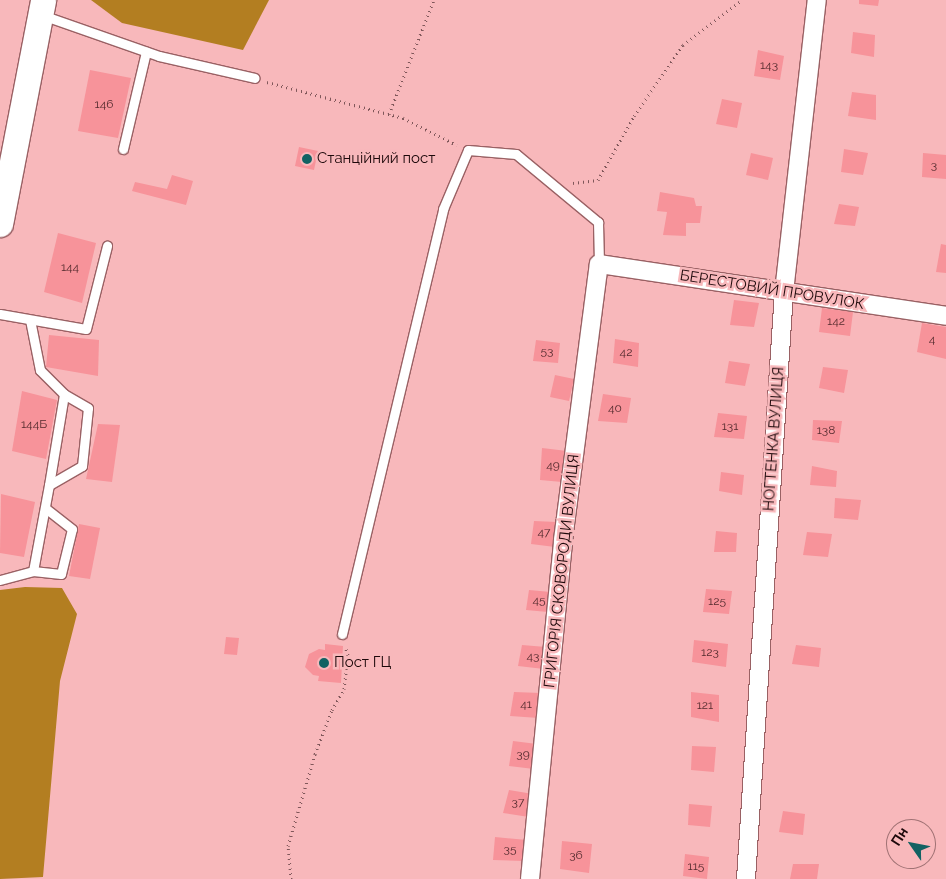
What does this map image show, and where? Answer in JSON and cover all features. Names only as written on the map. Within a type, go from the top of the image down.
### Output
[{"type":"street","name":"НОГТЕНКА ВУЛИЦЯ","points":[[746,879],[784,292],[817,0]]},
{"type":"street","points":[[0,224],[41,4]]},
{"type":"street","name":"БЕРЕСТОВИЙ ПРОВУЛОК","points":[[599,264],[946,316]]},
{"type":"street","name":"ГРИГОРІЯ СКОВОРОДИ ВУЛИЦЯ","points":[[530,879],[563,540],[599,264]]},
{"type":"lane","points":[[41,4],[146,52],[255,78]]},
{"type":"lane","points":[[123,148],[146,52]]},
{"type":"lane","points":[[342,634],[443,209],[468,150],[516,154],[598,222],[599,264]]},
{"type":"lane","points":[[0,314],[86,329],[107,246]]},
{"type":"lane","points":[[30,320],[40,370],[64,394],[88,408],[82,466],[49,485]]},
{"type":"lane","points":[[33,571],[64,394]]},
{"type":"lane","points":[[0,580],[33,571],[61,574],[72,529],[45,508]]},
{"type":"path","points":[[389,114],[434,0]]},
{"type":"path","points":[[552,184],[598,180],[634,116],[683,45],[742,0]]},
{"type":"path","points":[[255,78],[389,114],[468,150]]},
{"type":"path","points":[[290,879],[288,846],[296,817],[332,710],[344,689],[348,654],[342,634]]},
{"type":"shaded area","points":[[91,0],[269,0],[243,50],[122,23]]},
{"type":"shaded area","points":[[25,587],[62,588],[77,614],[60,681],[43,877],[0,879],[0,590]]},
{"type":"building","points":[[859,0],[879,0],[878,6],[859,4]]},
{"type":"building","points":[[853,32],[875,35],[874,57],[851,53]]},
{"type":"building","points":[[758,50],[784,56],[780,80],[754,76]]},
{"type":"building","points":[[90,70],[131,78],[118,138],[78,131]]},
{"type":"building","points":[[852,92],[876,95],[876,120],[848,116]]},
{"type":"building","points":[[722,99],[742,103],[737,128],[716,124]]},
{"type":"building","name":"Станційний пост","points":[[299,147],[318,151],[314,170],[295,166]]},
{"type":"building","points":[[844,149],[868,153],[863,175],[841,172]]},
{"type":"building","points":[[751,153],[773,158],[768,180],[746,175]]},
{"type":"building","points":[[923,153],[946,155],[946,179],[922,177]]},
{"type":"building","points":[[172,175],[193,181],[186,205],[132,191],[135,182],[167,189]]},
{"type":"building","points":[[660,192],[694,198],[696,206],[702,206],[700,223],[686,223],[686,236],[663,235],[667,212],[657,211]]},
{"type":"building","points":[[839,204],[859,207],[855,226],[834,224]]},
{"type":"building","points":[[58,233],[96,243],[82,303],[44,292]]},
{"type":"building","points":[[941,244],[946,245],[946,273],[936,272]]},
{"type":"building","points":[[734,300],[759,303],[754,327],[730,325]]},
{"type":"building","points":[[822,308],[853,312],[850,336],[819,332]]},
{"type":"building","points":[[922,323],[946,327],[946,359],[917,352]]},
{"type":"building","points":[[49,335],[99,340],[98,376],[46,367]]},
{"type":"building","points":[[615,339],[639,343],[638,367],[613,363]]},
{"type":"building","points":[[536,340],[560,343],[558,363],[533,361]]},
{"type":"building","points":[[729,361],[750,364],[745,386],[725,383]]},
{"type":"building","points":[[823,367],[848,370],[844,393],[819,388]]},
{"type":"building","points":[[555,375],[574,379],[569,401],[550,397]]},
{"type":"building","points":[[22,391],[57,400],[46,459],[12,451]]},
{"type":"building","points":[[603,394],[631,398],[627,423],[598,421]]},
{"type":"building","points":[[718,413],[747,416],[744,439],[714,437]]},
{"type":"building","points":[[813,420],[842,421],[839,443],[812,440]]},
{"type":"building","points":[[98,424],[120,425],[112,482],[86,479]]},
{"type":"building","points":[[542,448],[567,451],[562,482],[540,480]]},
{"type":"building","points":[[812,466],[837,471],[836,487],[810,485]]},
{"type":"building","points":[[721,472],[744,475],[742,495],[719,491]]},
{"type":"building","points":[[1,494],[35,502],[24,557],[0,553]]},
{"type":"building","points":[[835,498],[861,500],[858,520],[834,518]]},
{"type":"building","points":[[534,521],[557,522],[555,547],[531,544]]},
{"type":"building","points":[[79,524],[100,528],[90,579],[69,576]]},
{"type":"building","points":[[716,531],[737,533],[736,552],[714,552]]},
{"type":"building","points":[[807,532],[832,534],[828,557],[803,555]]},
{"type":"building","points":[[706,589],[732,591],[729,614],[703,612]]},
{"type":"building","points":[[529,590],[551,592],[548,612],[526,610]]},
{"type":"building","points":[[226,637],[239,638],[237,655],[224,654]]},
{"type":"building","points":[[694,640],[728,644],[726,667],[692,662]]},
{"type":"building","name":"Пост ГЦ","points":[[325,644],[343,646],[341,683],[318,681],[319,676],[313,675],[305,667],[309,654],[319,649],[325,650]]},
{"type":"building","points":[[522,645],[546,647],[544,669],[518,666]]},
{"type":"building","points":[[796,645],[821,648],[819,667],[792,664]]},
{"type":"building","points":[[514,692],[541,693],[539,718],[510,716]]},
{"type":"building","points":[[691,692],[719,695],[719,722],[691,717]]},
{"type":"building","points":[[513,741],[537,744],[534,769],[509,766]]},
{"type":"building","points":[[692,746],[716,747],[714,772],[691,770]]},
{"type":"building","points":[[509,790],[533,794],[529,817],[503,813]]},
{"type":"building","points":[[689,804],[712,806],[710,827],[688,825]]},
{"type":"building","points":[[783,811],[805,814],[803,835],[779,832]]},
{"type":"building","points":[[495,837],[527,840],[524,861],[493,860]]},
{"type":"building","points":[[562,841],[592,844],[589,873],[560,869]]},
{"type":"building","points":[[685,854],[709,857],[707,879],[683,876]]},
{"type":"building","points":[[793,864],[819,864],[817,879],[790,879]]},
{"type":"place","name":"Станційний пост","points":[[307,159]]},
{"type":"place","name":"Пост ГЦ","points":[[324,663]]}]
